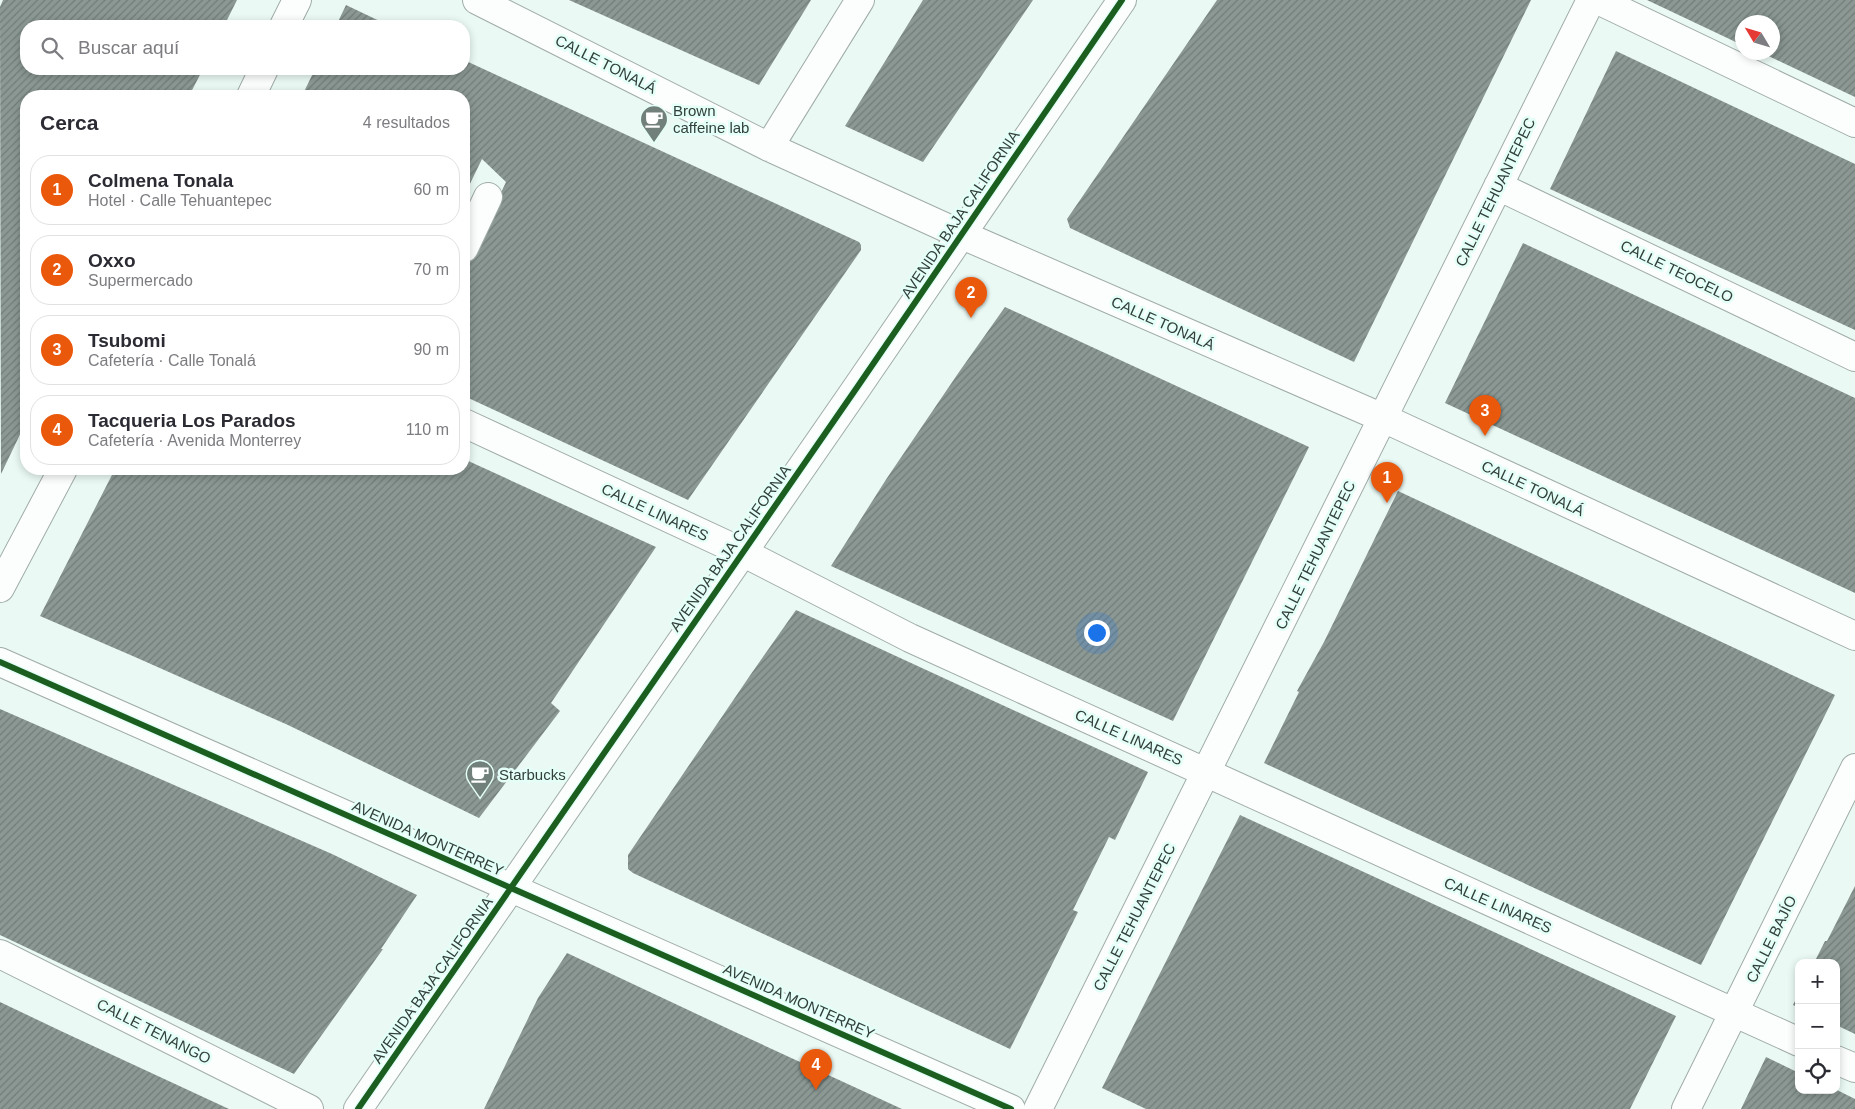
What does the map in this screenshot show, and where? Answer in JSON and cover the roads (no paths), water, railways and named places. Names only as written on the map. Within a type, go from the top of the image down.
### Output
[{"type":"street","points":[[287,20],[297,0]]},
{"type":"street","points":[[769,147],[860,0]]},
{"type":"street","name":"AVENIDA BAJA CALIFORNIA","points":[[358,1109],[858,386],[960,234],[1122,0]]},
{"type":"street","name":"CALLE TEHUANTEPEC","points":[[1038,1109],[1591,0]]},
{"type":"street","points":[[1598,0],[1855,123]]},
{"type":"street","name":"CALLE TONALÁ","points":[[490,3],[769,147],[960,234],[1383,418],[1855,636]]},
{"type":"street","points":[[254,90],[261,75]]},
{"type":"street","name":"CALLE TEOCELO","points":[[1498,186],[1855,356]]},
{"type":"street","points":[[470,235],[488,196]]},
{"type":"street","name":"CALLE LINARES","points":[[470,426],[742,552],[910,638],[1795,1040]]},
{"type":"street","points":[[0,588],[60,475]]},
{"type":"street","name":"AVENIDA MONTERREY","points":[[0,662],[1011,1109]]},
{"type":"street","name":"CALLE BAJÍO","points":[[1686,1109],[1855,768]]},
{"type":"street","name":"CALLE TENANGO","points":[[0,954],[309,1109]]},
{"type":"street","points":[[1840,1062],[1855,1068]]},
{"type":"place","name":"Brown caffeine lab","points":[[654,143]]},
{"type":"place","name":"Oxxo","points":[[971,318]]},
{"type":"place","name":"Tsubomi","points":[[1485,436]]},
{"type":"place","name":"Colmena Tonala","points":[[1387,503]]},
{"type":"place","name":"Starbucks","points":[[480,798]]},
{"type":"place","name":"Tacqueria Los Parados","points":[[816,1090]]}]
